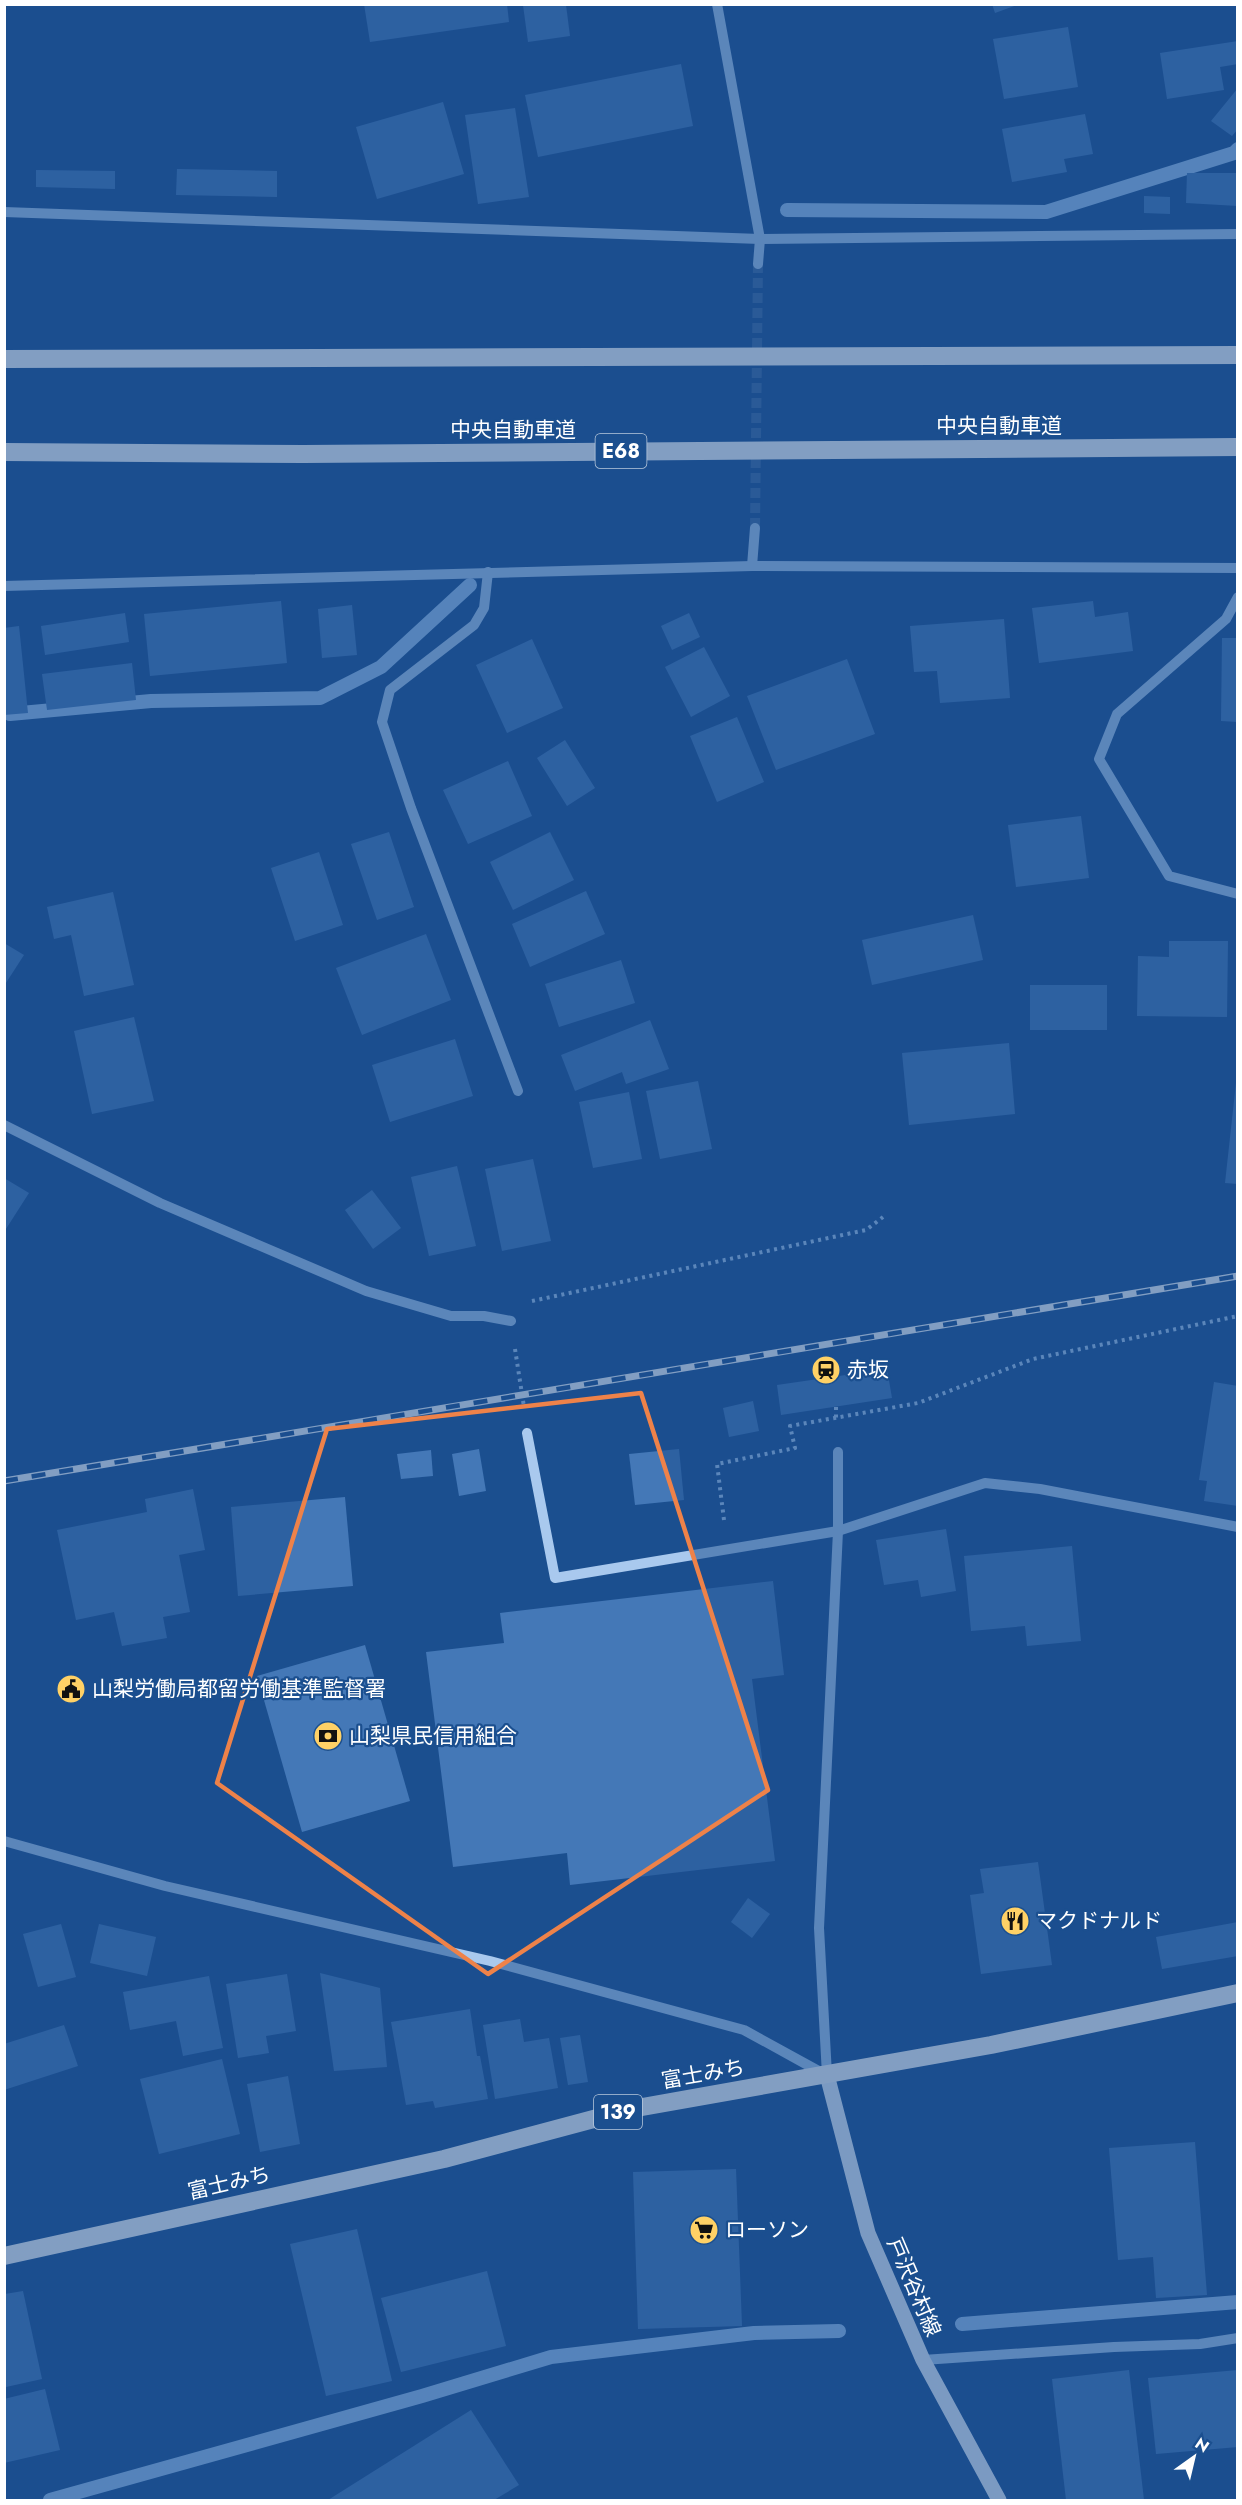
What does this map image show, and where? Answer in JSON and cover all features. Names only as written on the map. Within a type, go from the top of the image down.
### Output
[{"type":"highway","points":[[4,359],[1238,356]]},
{"type":"highway","name":"中央自動車道","points":[[4,452],[303,454],[1238,447]]},
{"type":"highway","name":"富士みち","points":[[4,2256],[444,2159],[631,2109],[991,2045],[1238,1993]]},
{"type":"main road","name":"戸沢谷村線","points":[[826,2075],[868,2233],[923,2360],[999,2500]]},
{"type":"street","points":[[717,4],[760,239],[758,264]]},
{"type":"street","points":[[4,212],[760,239],[1238,234]]},
{"type":"street","points":[[752,566],[755,528]]},
{"type":"street","points":[[4,586],[752,566],[1238,568]]},
{"type":"street","points":[[488,573],[484,608],[474,625],[390,690],[382,722],[411,808],[518,1090]]},
{"type":"street","points":[[1238,597],[1226,619],[1117,714],[1099,759],[1169,876],[1238,894]]},
{"type":"street","points":[[4,1125],[160,1203],[366,1291],[451,1316],[484,1316],[511,1321]]},
{"type":"street","points":[[527,1433],[555,1578],[838,1530],[985,1483],[1041,1489],[1238,1527]]},
{"type":"street","points":[[826,2075],[819,1928],[838,1530],[838,1452]]},
{"type":"street","points":[[4,1841],[165,1886],[490,1961],[744,2030],[826,2075]]},
{"type":"street","points":[[923,2360],[1103,2347],[1200,2344],[1238,2338]]},
{"type":"path","points":[[527,1433],[511,1321],[511,1306],[866,1230],[883,1217]]},
{"type":"path","points":[[727,1549],[717,1464],[795,1448],[790,1425],[918,1403],[1033,1359],[1238,1316]]},
{"type":"path","points":[[836,1407],[836,1418]]},
{"type":"highlighted area","points":[[641,1393],[768,1790],[488,1974],[217,1783],[327,1429]]},
{"type":"building","points":[[364,4],[507,4],[509,22],[370,42]]},
{"type":"building","points":[[992,4],[1017,4],[1017,5],[995,13]]},
{"type":"building","points":[[523,5],[566,5],[570,36],[528,42]]},
{"type":"building","points":[[1068,27],[1078,87],[1004,99],[993,39]]},
{"type":"building","points":[[1238,41],[1238,64],[1220,67],[1224,90],[1167,99],[1160,53]]},
{"type":"building","points":[[681,64],[693,126],[538,157],[525,95]]},
{"type":"building","points":[[1238,88],[1238,129],[1232,136],[1211,121]]},
{"type":"building","points":[[443,102],[464,174],[377,199],[356,127]]},
{"type":"building","points":[[515,108],[529,197],[478,204],[465,115]]},
{"type":"building","points":[[1085,114],[1093,154],[1064,159],[1067,172],[1012,182],[1002,129]]},
{"type":"building","points":[[177,169],[277,171],[277,197],[176,195]]},
{"type":"building","points":[[36,170],[115,171],[115,189],[36,187]]},
{"type":"building","points":[[1187,173],[1238,173],[1238,206],[1186,203]]},
{"type":"building","points":[[1144,196],[1170,197],[1170,214],[1144,213]]},
{"type":"building","points":[[281,601],[287,663],[150,676],[144,614]]},
{"type":"building","points":[[1093,601],[1095,617],[1128,612],[1133,651],[1039,663],[1032,608]]},
{"type":"building","points":[[352,605],[357,655],[322,658],[318,609]]},
{"type":"building","points":[[125,613],[129,642],[45,655],[41,626]]},
{"type":"building","points":[[689,613],[700,637],[672,650],[661,626]]},
{"type":"building","points":[[1004,619],[1010,698],[940,703],[937,671],[914,672],[910,626]]},
{"type":"building","points":[[19,626],[28,713],[4,715],[4,628]]},
{"type":"building","points":[[1222,638],[1238,638],[1238,722],[1221,721]]},
{"type":"building","points":[[532,639],[563,708],[507,733],[476,665]]},
{"type":"building","points":[[704,647],[730,696],[691,717],[665,667]]},
{"type":"building","points":[[847,659],[875,734],[776,770],[747,696]]},
{"type":"building","points":[[132,663],[136,700],[47,710],[42,674]]},
{"type":"building","points":[[737,717],[764,782],[717,802],[690,736]]},
{"type":"building","points":[[565,740],[595,788],[567,806],[537,758]]},
{"type":"building","points":[[508,761],[532,816],[468,844],[443,790]]},
{"type":"building","points":[[1081,816],[1089,878],[1016,887],[1008,825]]},
{"type":"building","points":[[389,832],[414,907],[377,920],[351,844]]},
{"type":"building","points":[[550,832],[574,880],[513,910],[490,862]]},
{"type":"building","points":[[319,852],[343,925],[295,941],[271,868]]},
{"type":"building","points":[[586,891],[605,934],[530,967],[512,924]]},
{"type":"building","points":[[113,892],[134,985],[84,996],[71,935],[54,939],[47,907]]},
{"type":"building","points":[[973,915],[983,960],[872,985],[862,940]]},
{"type":"building","points":[[426,934],[451,1000],[362,1035],[336,968]]},
{"type":"building","points":[[1169,941],[1228,941],[1227,1017],[1137,1016],[1138,956],[1169,957]]},
{"type":"building","points":[[4,943],[24,955],[4,986]]},
{"type":"building","points":[[621,960],[635,1003],[559,1027],[545,984]]},
{"type":"building","points":[[1030,985],[1107,985],[1107,1030],[1030,1030]]},
{"type":"building","points":[[134,1017],[154,1101],[92,1114],[74,1031]]},
{"type":"building","points":[[650,1020],[669,1069],[626,1084],[622,1072],[575,1091],[561,1055]]},
{"type":"building","points":[[455,1039],[473,1096],[390,1122],[372,1065]]},
{"type":"building","points":[[1009,1043],[1015,1114],[909,1125],[902,1053]]},
{"type":"building","points":[[698,1081],[712,1149],[660,1159],[646,1091]]},
{"type":"building","points":[[1236,1083],[1238,1083],[1238,1184],[1225,1183]]},
{"type":"building","points":[[629,1092],[642,1159],[593,1168],[579,1102]]},
{"type":"building","points":[[533,1159],[551,1241],[502,1251],[485,1169]]},
{"type":"building","points":[[457,1166],[476,1246],[429,1256],[411,1177]]},
{"type":"building","points":[[4,1178],[29,1193],[4,1232]]},
{"type":"building","points":[[372,1190],[401,1228],[373,1249],[345,1210]]},
{"type":"building","points":[[887,1369],[892,1398],[781,1415],[777,1385]]},
{"type":"building","points":[[1214,1382],[1238,1386],[1238,1506],[1204,1501],[1207,1481],[1199,1480]]},
{"type":"building","points":[[753,1401],[759,1431],[729,1437],[723,1408]]},
{"type":"building","points":[[479,1449],[486,1491],[459,1496],[452,1454]]},
{"type":"building","points":[[679,1449],[684,1500],[635,1505],[629,1454]]},
{"type":"building","points":[[431,1450],[433,1476],[401,1479],[397,1454]]},
{"type":"building","points":[[193,1489],[205,1550],[179,1555],[190,1612],[163,1617],[167,1638],[122,1646],[114,1612],[76,1620],[57,1530],[147,1512],[145,1499]]},
{"type":"building","points":[[345,1497],[353,1586],[238,1596],[231,1507]]},
{"type":"building","points":[[946,1529],[956,1591],[921,1597],[918,1580],[884,1585],[876,1540]]},
{"type":"building","points":[[1072,1546],[1081,1641],[1027,1646],[1025,1626],[971,1631],[964,1556]]},
{"type":"building","points":[[773,1581],[784,1675],[752,1679],[775,1861],[570,1885],[567,1853],[453,1867],[426,1652],[504,1643],[500,1613]]},
{"type":"building","points":[[365,1645],[410,1801],[302,1832],[257,1676]]},
{"type":"building","points":[[1038,1862],[1052,1965],[981,1974],[970,1895],[984,1893],[980,1869]]},
{"type":"building","points":[[748,1898],[770,1914],[752,1938],[731,1922]]},
{"type":"building","points":[[1238,1922],[1238,1956],[1162,1969],[1156,1937]]},
{"type":"building","points":[[61,1924],[76,1977],[38,1987],[23,1934]]},
{"type":"building","points":[[99,1924],[156,1937],[147,1976],[90,1963]]},
{"type":"building","points":[[320,1973],[380,1988],[387,2067],[334,2071]]},
{"type":"building","points":[[287,1974],[296,2031],[266,2036],[269,2053],[238,2058],[226,1984]]},
{"type":"building","points":[[209,1976],[223,2048],[183,2056],[176,2021],[130,2030],[123,1992]]},
{"type":"building","points":[[470,2009],[477,2056],[480,2056],[488,2099],[435,2108],[433,2101],[406,2105],[391,2022]]},
{"type":"building","points":[[520,2019],[524,2042],[549,2038],[558,2088],[495,2099],[483,2025]]},
{"type":"building","points":[[64,2025],[78,2066],[4,2090],[4,2044]]},
{"type":"building","points":[[580,2035],[588,2082],[568,2085],[560,2038]]},
{"type":"building","points":[[222,2059],[240,2134],[159,2154],[140,2079]]},
{"type":"building","points":[[288,2076],[300,2144],[260,2152],[247,2084]]},
{"type":"building","points":[[1195,2142],[1207,2295],[1156,2298],[1153,2257],[1118,2260],[1109,2148]]},
{"type":"building","points":[[736,2169],[742,2326],[638,2329],[633,2172]]},
{"type":"building","points":[[357,2229],[392,2381],[326,2396],[290,2244]]},
{"type":"building","points":[[487,2271],[506,2346],[401,2372],[381,2298]]},
{"type":"building","points":[[23,2291],[42,2379],[6,2387],[5,2294]]},
{"type":"building","points":[[1129,2370],[1144,2500],[1066,2500],[1052,2379]]},
{"type":"building","points":[[1238,2370],[1238,2447],[1156,2454],[1148,2378]]},
{"type":"building","points":[[45,2389],[60,2450],[4,2463],[4,2399]]},
{"type":"building","points":[[471,2410],[519,2485],[494,2500],[328,2500]]},
{"type":"waterway","points":[[787,210],[1046,212],[1234,153],[1238,149]]},
{"type":"waterway","points":[[10,714],[151,701],[320,698],[381,667],[470,585]]},
{"type":"waterway","points":[[962,2324],[1238,2302]]},
{"type":"waterway","points":[[50,2500],[422,2396],[551,2357],[754,2333],[839,2331]]},
{"type":"tunnel","points":[[755,528],[758,264]]},
{"type":"railway","points":[[4,1481],[1238,1276]]},
{"type":"place","name":"赤坂","points":[[826,1370]]},
{"type":"place","name":"山梨労働局都留労働基準監督署","points":[[71,1689]]},
{"type":"place","name":"山梨県民信用組合","points":[[328,1736]]},
{"type":"place","name":"マクドナルド","points":[[1015,1921]]},
{"type":"place","name":"ローソン","points":[[704,2230]]}]
